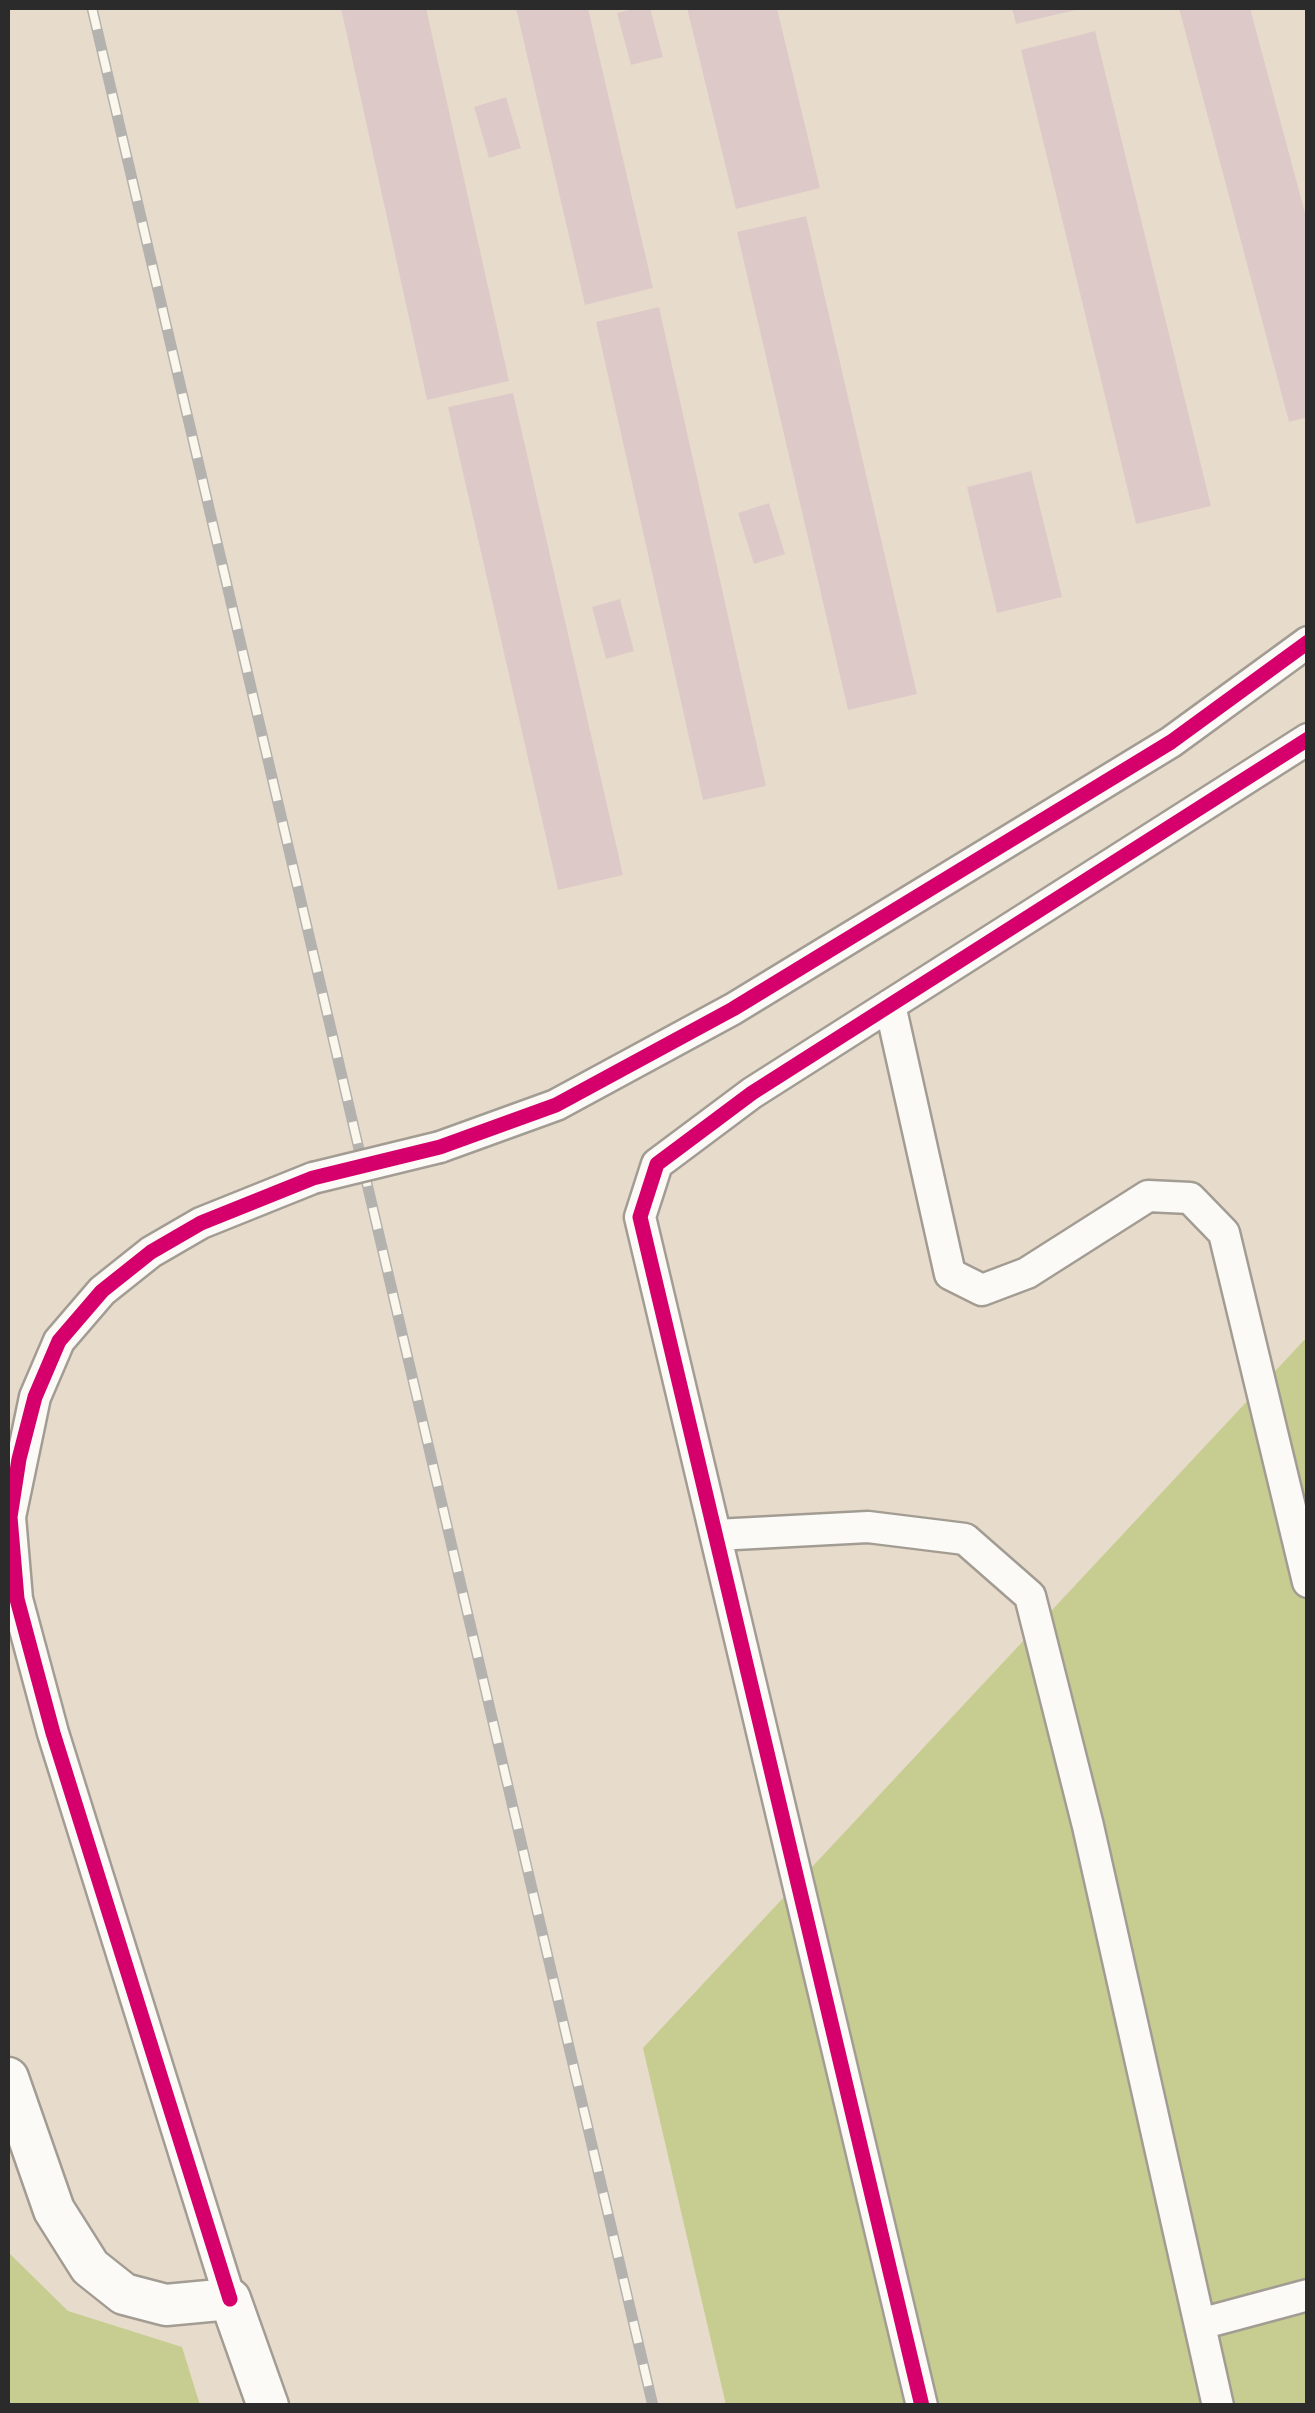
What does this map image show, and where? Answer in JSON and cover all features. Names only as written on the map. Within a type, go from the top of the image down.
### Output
[{"type":"street","points":[[268,2406],[230,2299],[53,1733],[17,1599],[10,1517],[36,1397],[59,1341],[102,1292],[151,1252],[201,1222],[313,1178],[440,1147],[556,1104],[733,1009],[1171,742],[1308,642]]},
{"type":"street","points":[[922,2406],[640,1217],[657,1164],[752,1094],[1308,740]]},
{"type":"street","points":[[890,1005],[950,1274],[982,1290],[1027,1273],[1148,1196],[1190,1198],[1224,1234],[1308,1582]]},
{"type":"street","points":[[716,1535],[868,1527],[965,1539],[1030,1596],[1088,1826],[1218,2406]]},
{"type":"street","points":[[8,2078],[54,2210],[90,2267],[107,2284],[166,2305],[230,2299]]},
{"type":"street","points":[[1200,2324],[1308,2296]]},
{"type":"green space","points":[[1307,1337],[1307,2405],[726,2405],[643,2048]]},
{"type":"green space","points":[[8,2252],[68,2311],[182,2347],[200,2405],[8,2405]]},
{"type":"building","points":[[341,8],[426,8],[509,381],[427,400]]},
{"type":"building","points":[[516,8],[588,8],[653,288],[585,305]]},
{"type":"building","points":[[650,8],[663,57],[631,65],[617,13]]},
{"type":"building","points":[[687,8],[777,8],[820,188],[736,209]]},
{"type":"building","points":[[1012,8],[1080,8],[1080,9],[1016,24]]},
{"type":"building","points":[[1179,8],[1250,8],[1308,224],[1308,417],[1289,422]]},
{"type":"building","points":[[1095,31],[1211,506],[1136,524],[1021,50]]},
{"type":"building","points":[[506,97],[521,148],[489,158],[474,107]]},
{"type":"building","points":[[806,216],[917,694],[848,710],[737,232]]},
{"type":"building","points":[[659,307],[766,786],[703,800],[596,322]]},
{"type":"building","points":[[513,393],[623,875],[558,890],[448,407]]},
{"type":"building","points":[[1031,471],[1062,597],[997,613],[967,487]]},
{"type":"building","points":[[769,503],[785,554],[754,564],[738,513]]},
{"type":"building","points":[[620,599],[634,651],[606,659],[592,607]]},
{"type":"railway","points":[[92,8],[653,2406]]},
{"type":"cycle path","points":[[230,2299],[53,1733],[17,1599],[10,1517],[19,1459],[35,1397],[59,1341],[102,1291],[151,1252],[201,1223],[313,1178],[440,1147],[556,1105],[733,1009],[1171,742],[1308,642]]},
{"type":"cycle path","points":[[922,2406],[640,1217],[657,1164],[752,1093],[1308,739]]}]
